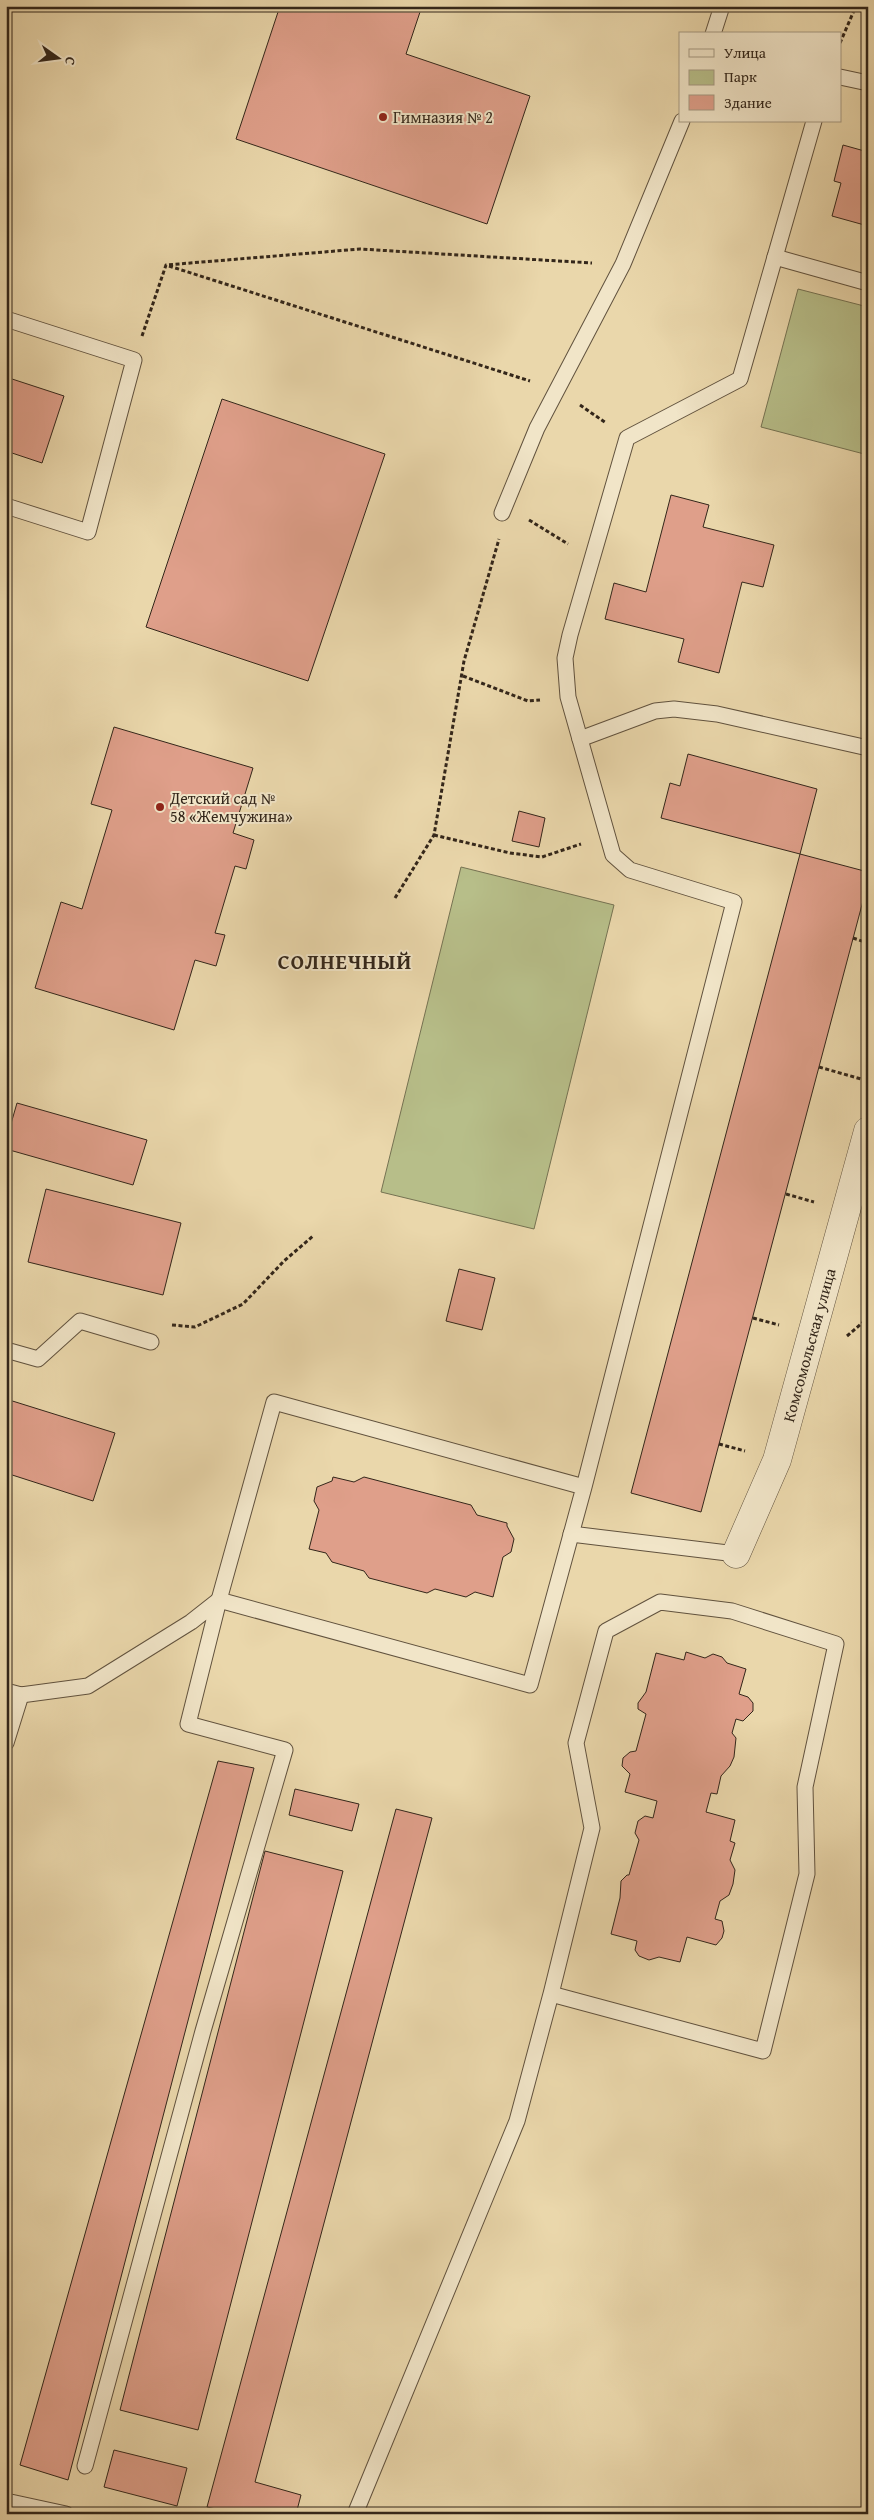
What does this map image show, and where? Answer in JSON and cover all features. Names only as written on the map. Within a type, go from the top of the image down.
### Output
[{"type":"street","name":"Комсомольская улица","points":[[736,1554],[777,1460],[868,1131]]},
{"type":"lane","points":[[714,32],[722,6]]},
{"type":"lane","points":[[842,77],[868,83]]},
{"type":"lane","points":[[502,513],[536,428],[623,264],[682,122]]},
{"type":"lane","points":[[219,1600],[530,1685],[584,1488],[734,902],[630,870],[613,855],[568,697],[565,658],[627,438],[740,379],[814,122]]},
{"type":"lane","points":[[775,257],[868,283]]},
{"type":"lane","points":[[6,319],[134,360],[88,532],[6,506]]},
{"type":"lane","points":[[580,739],[655,711],[674,709],[718,714],[868,748]]},
{"type":"lane","points":[[6,1350],[38,1359],[80,1321],[151,1342]]},
{"type":"lane","points":[[85,2466],[203,2031],[285,1750],[188,1724],[219,1600],[274,1402],[584,1488]]},
{"type":"lane","points":[[572,1534],[736,1554]]},
{"type":"lane","points":[[6,1691],[21,1695],[88,1686],[191,1622],[219,1600]]},
{"type":"lane","points":[[355,2514],[517,2121],[552,1994],[592,1828],[576,1743],[606,1631],[660,1602],[732,1611],[836,1644],[805,1788],[807,1874],[763,2051],[552,1994]]},
{"type":"lane","points":[[6,1742],[21,1695]]},
{"type":"lane","points":[[6,2500],[66,2514]]},
{"type":"path","points":[[842,38],[856,6]]},
{"type":"path","points":[[166,265],[360,249],[623,264]]},
{"type":"path","points":[[134,360],[166,265]]},
{"type":"path","points":[[166,265],[557,389],[627,438]]},
{"type":"path","points":[[395,898],[434,835],[463,676],[464,661],[502,531],[502,513],[530,520],[592,559]]},
{"type":"path","points":[[463,676],[528,701],[568,697]]},
{"type":"path","points":[[434,835],[510,853],[542,857],[607,835]]},
{"type":"path","points":[[853,938],[868,943]]},
{"type":"path","points":[[819,1067],[868,1081]]},
{"type":"path","points":[[151,1342],[168,1324],[195,1327],[243,1304],[284,1261],[313,1236]]},
{"type":"green space","points":[[798,289],[868,307],[868,455],[761,427]]},
{"type":"green space","points":[[461,867],[614,905],[534,1229],[381,1192]]},
{"type":"building","name":"Гимназия № 2","points":[[280,6],[422,6],[406,54],[530,96],[487,224],[236,139]]},
{"type":"building","points":[[843,145],[868,152],[868,226],[832,216],[841,183],[834,181]]},
{"type":"building","points":[[6,377],[64,396],[42,463],[6,451]]},
{"type":"building","points":[[222,399],[385,454],[308,681],[146,627]]},
{"type":"building","points":[[671,495],[709,505],[703,527],[774,545],[763,587],[742,582],[719,673],[678,662],[684,639],[605,619],[614,583],[646,592]]},
{"type":"building","points":[[114,727],[253,768],[233,833],[254,840],[246,869],[235,866],[215,933],[225,935],[216,966],[195,960],[174,1030],[35,988],[61,902],[82,909],[112,810],[91,804]]},
{"type":"building","points":[[688,754],[817,789],[800,854],[661,818],[670,783],[680,786]]},
{"type":"building","points":[[519,811],[545,818],[539,847],[512,841]]},
{"type":"building","points":[[800,854],[868,872],[868,882],[701,1512],[631,1493]]},
{"type":"building","points":[[17,1103],[147,1140],[133,1185],[6,1149],[6,1141]]},
{"type":"building","points":[[46,1189],[181,1223],[163,1295],[28,1262]]},
{"type":"building","points":[[459,1269],[495,1278],[482,1330],[446,1321]]},
{"type":"building","points":[[6,1399],[115,1433],[93,1501],[6,1473]]},
{"type":"building","points":[[333,1477],[354,1482],[364,1477],[471,1505],[477,1515],[507,1523],[514,1539],[511,1552],[503,1557],[493,1597],[475,1592],[466,1597],[435,1589],[427,1593],[369,1578],[364,1571],[332,1562],[326,1553],[309,1549],[319,1510],[314,1501],[317,1487],[332,1481]]},
{"type":"building","points":[[686,1652],[705,1658],[713,1654],[722,1657],[727,1663],[746,1669],[739,1694],[748,1697],[753,1703],[753,1711],[743,1721],[736,1719],[732,1733],[736,1738],[734,1757],[730,1766],[721,1776],[717,1794],[711,1793],[706,1812],[735,1820],[730,1841],[735,1843],[730,1860],[735,1870],[729,1895],[720,1901],[715,1919],[722,1921],[724,1931],[722,1938],[716,1945],[687,1937],[680,1962],[659,1957],[649,1960],[639,1956],[635,1950],[637,1941],[611,1934],[620,1898],[621,1881],[629,1875],[639,1840],[635,1833],[638,1821],[645,1816],[653,1818],[657,1801],[625,1792],[630,1774],[622,1766],[623,1758],[630,1752],[636,1751],[646,1714],[638,1709],[638,1703],[646,1692],[656,1653],[684,1660]]},
{"type":"building","points":[[218,1761],[254,1768],[68,2480],[20,2465]]},
{"type":"building","points":[[295,1789],[359,1804],[352,1831],[289,1815]]},
{"type":"building","points":[[396,1809],[432,1818],[255,2482],[301,2495],[296,2514],[238,2514],[207,2507]]},
{"type":"building","points":[[265,1851],[343,1871],[198,2430],[120,2410]]},
{"type":"building","points":[[114,2450],[187,2468],[177,2506],[104,2487]]},
{"type":"place","name":"Гимназия № 2","points":[[383,117]]},
{"type":"place","name":"Детский сад № 58 «Жемчужина»","points":[[160,807]]},
{"type":"district","name":"СОЛНЕЧНЫЙ","points":[[345,961]]}]
